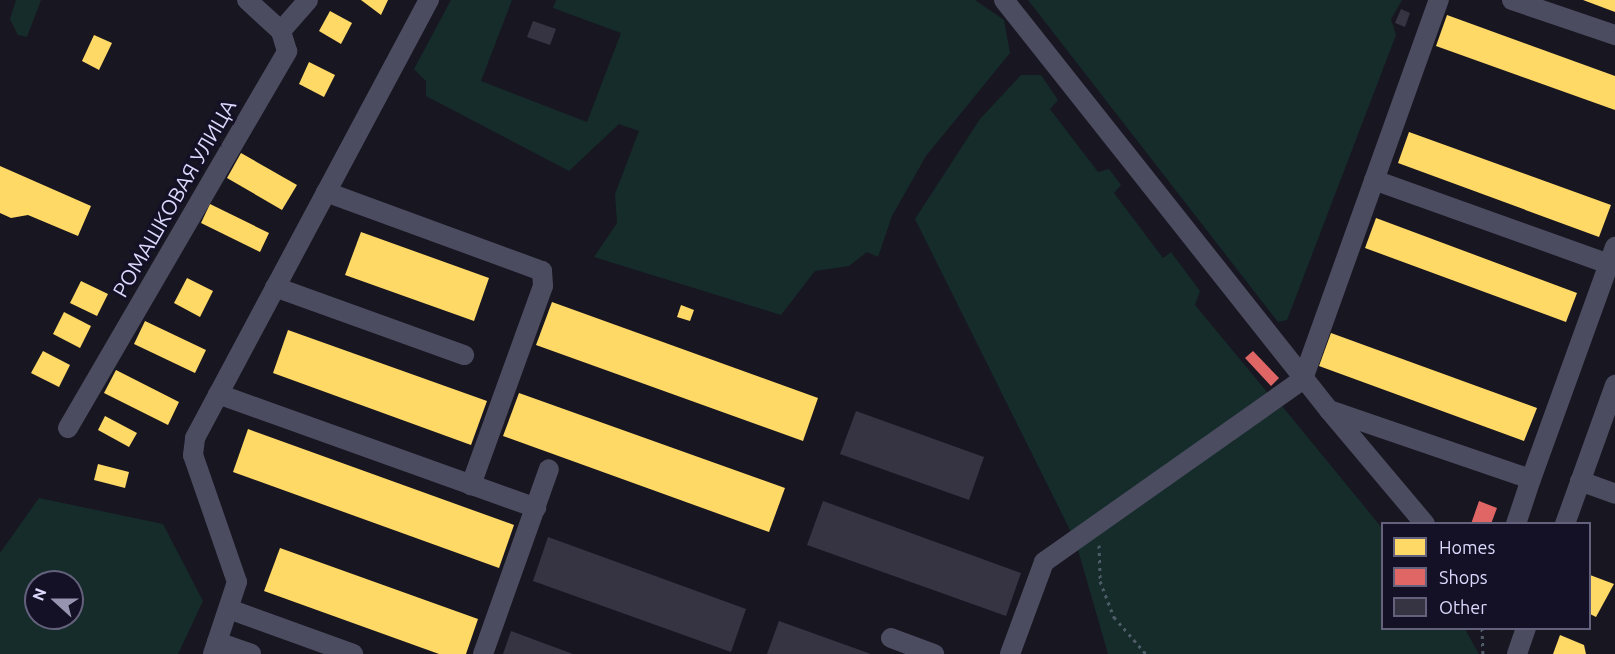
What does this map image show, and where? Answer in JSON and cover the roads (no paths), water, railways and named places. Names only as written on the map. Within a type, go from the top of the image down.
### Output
[{"type":"street","points":[[247,0],[281,31],[308,0]]},
{"type":"street","points":[[251,654],[215,648],[229,609],[235,573],[193,446],[218,394],[429,0]]},
{"type":"street","points":[[1004,0],[1303,380],[1423,522]]},
{"type":"street","points":[[1010,654],[1044,562],[1303,380],[1439,0]]},
{"type":"street","points":[[1512,0],[1615,35]]},
{"type":"street","name":"РОМАШКОВАЯ УЛИЦА","points":[[68,428],[281,62],[288,40],[281,31]]},
{"type":"street","points":[[1374,180],[1612,255],[1517,522]]},
{"type":"street","points":[[326,192],[542,272],[543,286],[471,485]]},
{"type":"street","points":[[275,287],[464,355]]},
{"type":"street","points":[[1566,522],[1615,386]]},
{"type":"street","points":[[218,394],[536,508]]},
{"type":"street","points":[[1329,410],[1531,479]]},
{"type":"street","points":[[483,654],[549,469]]},
{"type":"street","points":[[1580,481],[1615,494]]},
{"type":"street","points":[[229,609],[353,654]]},
{"type":"street","points":[[1517,654],[1525,630]]},
{"type":"street","points":[[891,638],[934,654]]}]
